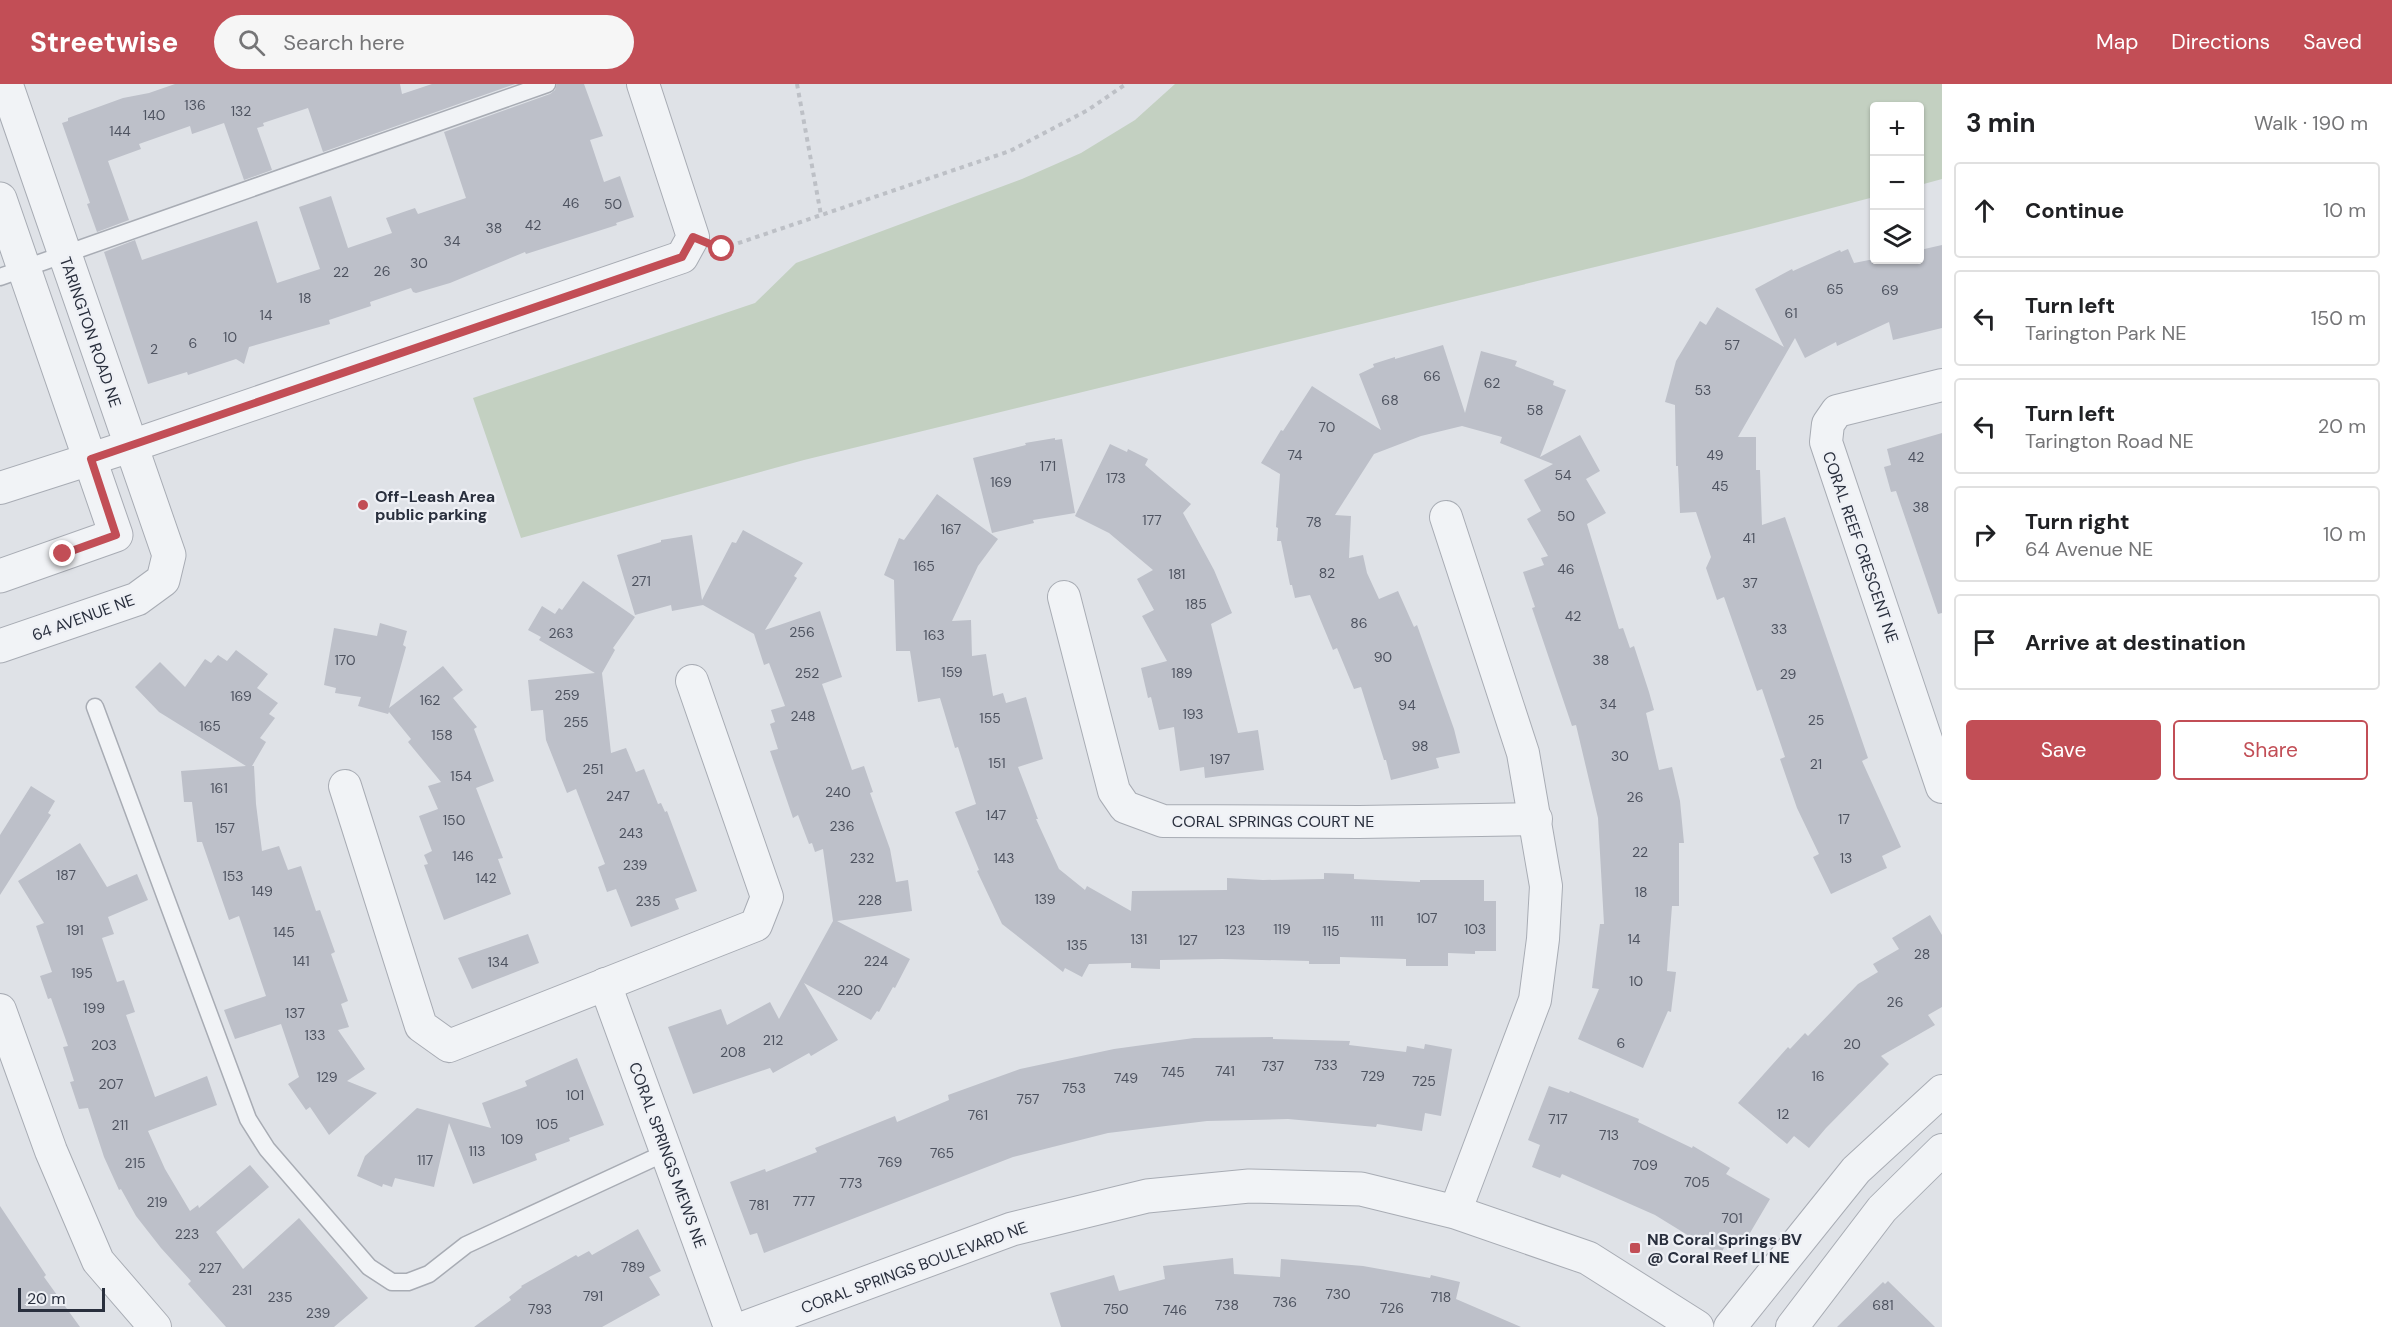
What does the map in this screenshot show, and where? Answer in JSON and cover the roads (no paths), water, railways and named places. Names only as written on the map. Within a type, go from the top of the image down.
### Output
[{"type":"street","name":"TARINGTON ROAD NE","points":[[6,84],[168,555],[163,580]]},
{"type":"street","points":[[0,488],[131,446],[682,257],[693,237],[643,84]]},
{"type":"street","points":[[0,199],[12,273],[91,459],[116,535],[0,576]]},
{"type":"street","name":"CORAL REEF CRESCENT NE","points":[[1942,385],[1837,411],[1828,424],[1826,442],[1942,787]]},
{"type":"street","points":[[1446,517],[1523,753],[1546,886],[1543,939],[1535,1000],[1455,1212]]},
{"type":"street","name":"64 AVENUE NE","points":[[0,646],[137,599],[163,580]]},
{"type":"street","name":"CORAL SPRINGS COURT NE","points":[[1064,597],[1114,791],[1125,807],[1163,821],[1359,822],[1536,819]]},
{"type":"street","points":[[345,786],[421,1026],[449,1046],[756,926],[767,897],[692,681]]},
{"type":"street","name":"CORAL SPRINGS MEWS NE","points":[[605,984],[730,1327]]},
{"type":"street","points":[[0,1010],[51,1151],[98,1261],[155,1327]]},
{"type":"street","points":[[1730,1327],[1856,1170],[1942,1090]]},
{"type":"street","points":[[1792,1327],[1882,1209],[1942,1150]]},
{"type":"street","name":"CORAL SPRINGS BOULEVARD NE","points":[[747,1327],[1012,1229],[1147,1196],[1249,1186],[1362,1189],[1455,1212],[1588,1258],[1697,1327]]},
{"type":"lane","points":[[12,273],[547,84]]},
{"type":"lane","points":[[95,707],[248,1119],[267,1149],[369,1267],[392,1282],[408,1282],[429,1274],[466,1245],[667,1152]]},
{"type":"place","name":"Off-Leash Area public parking","points":[[363,505]]},
{"type":"place","name":"NB Coral Springs BV @ Coral Reef LI NE","points":[[1635,1248]]}]
